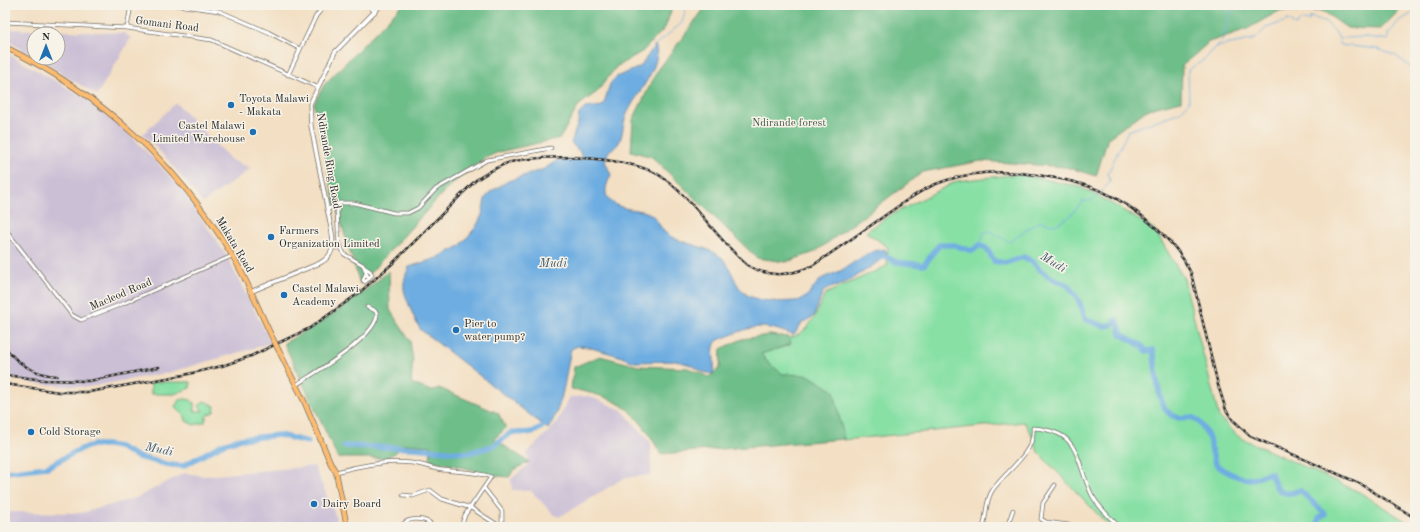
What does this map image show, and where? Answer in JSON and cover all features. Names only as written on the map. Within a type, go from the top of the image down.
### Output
[{"type":"main road","name":"Makata Road","points":[[5,47],[65,80],[89,97],[139,139],[182,185],[205,214],[232,256],[296,385],[331,464],[336,472],[347,527]]},
{"type":"street","points":[[127,28],[131,5]]},
{"type":"street","points":[[177,5],[219,10],[268,32],[300,49]]},
{"type":"street","points":[[288,75],[316,16],[325,5]]},
{"type":"street","points":[[368,5],[375,12]]},
{"type":"street","name":"Ndirande Ring Road","points":[[334,247],[309,114],[310,104],[335,52],[381,5]]},
{"type":"street","name":"Gomani Road","points":[[5,22],[127,28],[212,40],[317,87]]},
{"type":"street","points":[[327,210],[338,204],[354,203],[394,213],[408,213],[418,208],[436,188],[487,160],[551,148]]},
{"type":"street","points":[[250,292],[280,278],[320,263],[330,256],[334,247],[337,248],[339,242],[338,204]]},
{"type":"street","name":"Macleod Road","points":[[5,229],[72,315],[81,320],[122,304],[232,256]]},
{"type":"street","points":[[339,242],[344,254],[359,261],[372,273],[369,279],[366,282],[363,282],[366,273]]},
{"type":"street","points":[[364,267],[369,279]]},
{"type":"street","points":[[296,385],[356,344],[373,327],[377,316],[376,311],[367,307]]},
{"type":"street","points":[[983,527],[990,495],[1027,449],[1033,437],[1033,428],[1050,430],[1069,443],[1079,458],[1089,491],[1119,527]]},
{"type":"street","points":[[336,472],[368,464],[413,463],[440,470],[482,473],[491,477],[465,515],[461,527]]},
{"type":"street","points":[[1055,485],[1044,503],[1042,519],[1046,522],[1084,527]]},
{"type":"street","points":[[403,495],[412,496],[430,490],[442,499],[471,508],[501,527],[502,511],[484,488]]},
{"type":"street","points":[[1008,524],[1013,510]]},
{"type":"street","points":[[401,527],[405,522],[416,519],[426,520],[430,523]]},
{"type":"street","points":[[993,527],[1008,524],[1016,527]]},
{"type":"shaded area","points":[[5,29],[26,30],[26,52],[5,39]]},
{"type":"shaded area","points":[[66,31],[124,33],[131,38],[97,95],[49,66],[66,66]]},
{"type":"shaded area","points":[[5,52],[26,64],[26,66],[29,66],[88,100],[125,129],[181,188],[226,255],[271,343],[171,372],[88,387],[38,384],[5,377]]},
{"type":"shaded area","points":[[176,103],[231,160],[251,168],[203,203],[168,160],[143,134]]},
{"type":"shaded area","points":[[589,396],[622,410],[651,443],[651,475],[624,478],[559,517],[553,514],[531,491],[512,490],[511,479],[528,465],[527,453],[555,425],[570,397]]},
{"type":"shaded area","points":[[314,466],[336,517],[335,527],[5,527],[5,512],[81,513],[136,498],[184,473],[204,476]]},
{"type":"green space","points":[[402,5],[673,5],[665,28],[643,51],[616,67],[597,92],[579,105],[560,138],[499,152],[485,158],[449,186],[360,284],[334,200],[314,104],[324,85]]},
{"type":"green space","name":"Ndirande forest","points":[[707,5],[1404,5],[1381,29],[1347,28],[1323,11],[1279,11],[1247,29],[1209,42],[1182,66],[1181,101],[1148,109],[1108,138],[1096,176],[1066,167],[981,161],[923,172],[815,252],[786,262],[757,258],[652,157],[631,151],[633,120],[656,73]]},
{"type":"green space","points":[[1020,174],[1080,187],[1109,202],[1154,229],[1184,279],[1219,417],[1239,437],[1359,492],[1415,527],[1110,527],[1038,452],[1033,437],[1024,422],[843,440],[833,392],[786,379],[771,366],[761,354],[790,345],[789,338],[802,332],[812,321],[825,294],[887,266],[888,247],[866,232],[887,217],[957,181]]},
{"type":"green space","points":[[389,271],[390,310],[410,341],[413,361],[411,383],[431,391],[439,388],[498,413],[506,428],[494,439],[529,462],[514,470],[509,477],[430,460],[431,446],[405,444],[395,453],[385,458],[338,458],[284,343],[338,310]]},
{"type":"green space","points":[[769,335],[789,337],[791,344],[761,354],[768,363],[783,374],[808,375],[834,391],[844,439],[660,454],[655,443],[646,430],[636,417],[627,409],[607,398],[592,393],[571,389],[574,367],[600,356],[638,366],[688,368],[709,377],[720,368],[721,349],[742,339]]},
{"type":"green space","points":[[151,382],[191,382],[190,388],[174,394],[151,394]]},
{"type":"green space","points":[[179,400],[191,400],[194,403],[194,411],[203,411],[199,406],[204,401],[215,406],[214,412],[207,415],[205,422],[194,425],[186,421],[185,416],[175,407]]},
{"type":"water","name":"Mudi","points":[[655,45],[657,53],[651,72],[628,111],[619,142],[609,151],[605,161],[611,175],[606,186],[606,192],[608,198],[613,203],[624,208],[648,213],[654,217],[667,234],[672,237],[717,254],[723,258],[743,292],[749,296],[765,300],[789,301],[804,299],[823,278],[840,271],[867,254],[885,249],[887,254],[855,277],[843,284],[827,289],[823,292],[814,316],[801,324],[794,335],[773,329],[757,327],[744,330],[718,340],[714,347],[713,374],[703,372],[691,365],[677,361],[635,362],[588,347],[578,346],[571,349],[561,400],[558,410],[548,429],[421,330],[406,298],[404,284],[406,274],[409,267],[437,258],[460,246],[476,227],[482,215],[485,199],[490,192],[508,181],[544,169],[559,159],[582,159],[580,152],[571,143],[578,123],[579,114],[585,108],[603,106],[610,84],[616,77],[640,67]]},
{"type":"waterway","points":[[655,45],[682,23],[687,5]]},
{"type":"waterway","points":[[1217,46],[1222,41],[1233,5]]},
{"type":"waterway","points":[[1340,38],[1367,37],[1388,40],[1388,33],[1399,21],[1415,9]]},
{"type":"waterway","points":[[1105,188],[1110,181],[1108,173],[1128,131],[1180,112],[1189,102],[1188,70],[1205,59],[1216,47],[1255,39],[1266,28],[1289,20],[1296,26],[1301,20],[1309,21],[1310,17],[1321,20],[1330,26],[1337,34],[1341,45],[1378,49],[1396,56],[1415,70]]},
{"type":"waterway","points":[[980,245],[984,233],[989,231],[1010,242],[1041,221],[1056,225],[1070,216],[1083,201],[1091,201],[1103,190]]},
{"type":"waterway","name":"Mudi","points":[[879,258],[885,256],[896,262],[924,265],[939,245],[954,245],[972,251],[980,245],[987,249],[994,261],[1005,263],[1024,257],[1033,262],[1040,270],[1057,281],[1068,285],[1079,301],[1085,319],[1103,326],[1111,325],[1116,320],[1121,334],[1142,346],[1146,351],[1153,350],[1158,388],[1164,407],[1169,413],[1176,417],[1192,417],[1200,423],[1208,437],[1216,464],[1236,476],[1247,479],[1254,479],[1271,473],[1277,488],[1281,491],[1284,493],[1289,493],[1300,490],[1322,511],[1325,515],[1319,518],[1318,523],[1324,526],[1338,524],[1338,527]]},
{"type":"waterway","points":[[510,434],[512,432],[532,432],[540,428],[548,420]]},
{"type":"waterway","name":"Mudi","points":[[344,446],[415,448],[468,453],[493,446],[512,432]]},
{"type":"waterway","name":"Mudi","points":[[5,472],[47,467],[81,449],[93,445],[119,447],[138,457],[170,465],[183,466],[223,444],[240,439],[279,435],[308,442]]},
{"type":"railway","points":[[5,384],[59,392],[89,392],[184,375],[222,366],[251,356],[310,328],[359,293],[392,264],[476,180],[498,167],[511,162],[546,158],[591,158],[633,165],[651,171],[665,179],[687,199],[726,244],[747,265],[771,274],[787,274],[812,266],[910,198],[936,184],[961,176],[973,174],[998,172],[1024,173],[1071,181],[1101,191],[1115,198],[1142,216],[1171,243],[1180,254],[1191,273],[1218,385],[1226,410],[1233,420],[1250,436],[1361,484],[1415,518]]},
{"type":"railway","points":[[5,347],[15,359],[28,368],[34,371],[57,376]]},
{"type":"railway","points":[[5,375],[44,380],[89,381],[159,367]]},
{"type":"place","name":"Toyota Malawi - Makata","points":[[231,105]]},
{"type":"place","name":"Castel Malawi Limited Warehouse","points":[[253,132]]},
{"type":"place","name":"Farmers Organization Limited","points":[[271,237]]},
{"type":"place","name":"Castel Malawi Academy","points":[[284,295]]},
{"type":"place","name":"Pier to water pump?","points":[[456,330]]},
{"type":"place","name":"Cold Storage","points":[[31,432]]},
{"type":"place","name":"Dairy Board","points":[[314,504]]}]
